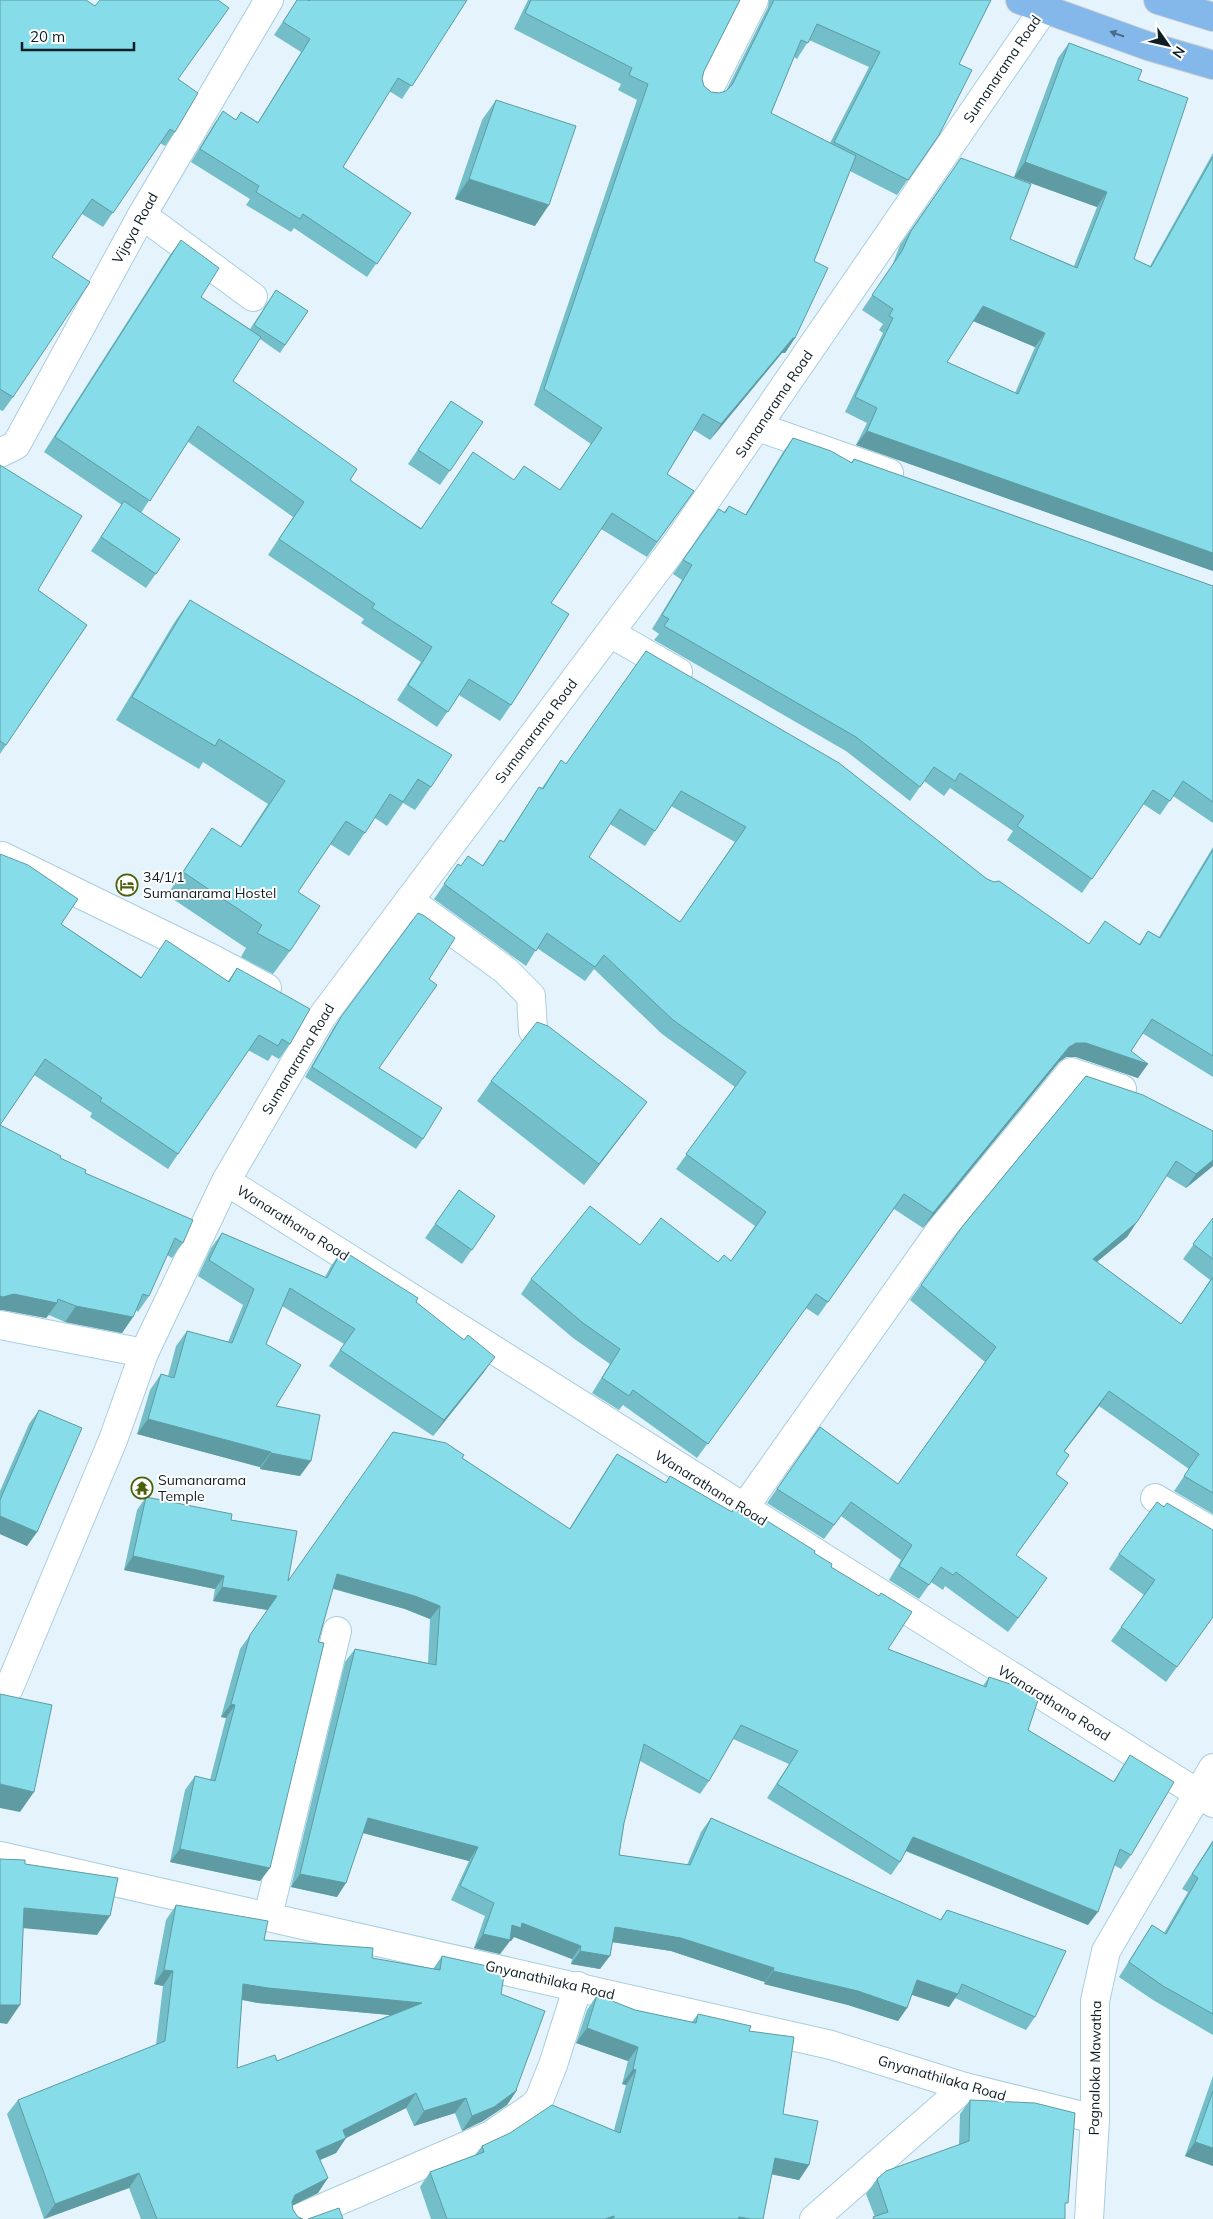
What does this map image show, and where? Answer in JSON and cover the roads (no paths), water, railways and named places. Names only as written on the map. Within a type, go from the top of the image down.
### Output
[{"type":"highway","points":[[1158,0],[1213,17]]},
{"type":"highway","points":[[1032,4],[1148,46],[1213,65]]},
{"type":"street","name":"Vijaya Road","points":[[0,453],[16,445],[142,215],[269,0]]},
{"type":"street","points":[[707,93],[754,0]]},
{"type":"street","name":"Sumanarama Road","points":[[9,1688],[114,1440],[144,1352],[226,1181],[321,1018],[674,547],[758,427],[1032,4]]},
{"type":"street","points":[[142,215],[253,297]]},
{"type":"street","points":[[758,427],[916,483]]},
{"type":"street","points":[[610,633],[703,686]]},
{"type":"street","points":[[0,858],[2,856],[213,959],[321,1018]]},
{"type":"street","points":[[409,900],[505,970],[531,996],[534,1031]]},
{"type":"street","points":[[744,1508],[939,1232],[1071,1072],[1148,1099]]},
{"type":"street","name":"Wanarathana Road","points":[[226,1181],[1205,1798]]},
{"type":"street","points":[[0,1325],[144,1352]]},
{"type":"street","points":[[1155,1498],[1213,1532]]},
{"type":"street","points":[[268,1916],[337,1631]]},
{"type":"street","name":"Pagnaloka Mawatha","points":[[1089,2219],[1096,2119],[1095,2001],[1106,1951],[1205,1798],[1213,1768]]},
{"type":"street","name":"Gnyanathilaka Road","points":[[0,1856],[831,2045],[965,2088],[1096,2119]]},
{"type":"street","points":[[297,2219],[491,2134],[532,2107],[539,2100],[553,2065],[578,1986]]},
{"type":"street","points":[[814,2219],[965,2088]]},
{"type":"place","name":"34/1/1 Sumanarama Hostel","points":[[127,885]]},
{"type":"place","name":"Sumanarama Temple","points":[[142,1488]]}]
